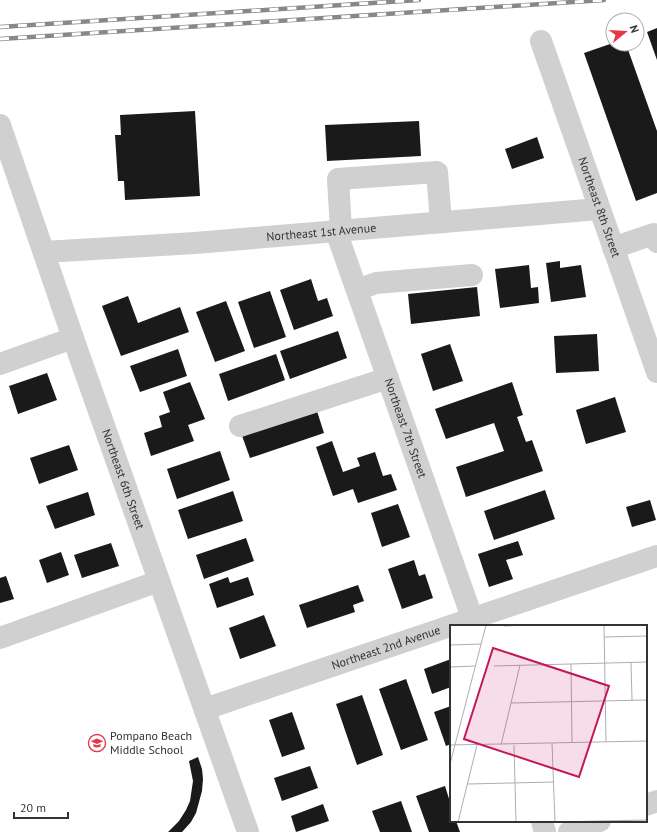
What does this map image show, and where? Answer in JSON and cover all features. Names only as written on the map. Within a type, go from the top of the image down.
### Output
[{"type":"street","name":"Northeast 8th Street","points":[[541,41],[657,372]]},
{"type":"street","name":"Northeast 6th Street","points":[[0,125],[73,338],[248,832]]},
{"type":"street","name":"Northeast 7th Street","points":[[440,222],[437,172],[338,179],[339,231],[357,290],[473,622]]},
{"type":"street","name":"Northeast 1st Avenue","points":[[44,252],[195,243],[599,209]]},
{"type":"street","points":[[613,248],[654,234],[657,242]]},
{"type":"street","points":[[357,290],[376,283],[472,276]]},
{"type":"street","points":[[0,364],[73,338]]},
{"type":"street","points":[[240,426],[388,378]]},
{"type":"street","name":"Northeast 2nd Avenue","points":[[473,622],[657,556]]},
{"type":"street","points":[[0,638],[159,581]]},
{"type":"street","name":"Northeast 2nd Avenue","points":[[205,709],[450,629]]},
{"type":"street","points":[[647,805],[657,801]]},
{"type":"street","points":[[542,822],[545,832]]},
{"type":"street","points":[[569,832],[597,822]]},
{"type":"building","points":[[657,28],[657,60],[647,32]]},
{"type":"building","points":[[605,46],[605,52],[629,52],[657,131],[657,193],[636,201],[584,53]]},
{"type":"building","points":[[195,111],[200,196],[125,200],[124,181],[118,181],[115,135],[121,135],[120,115]]},
{"type":"building","points":[[419,121],[421,156],[327,161],[325,125]]},
{"type":"building","points":[[537,137],[544,158],[512,169],[505,149]]},
{"type":"building","points":[[560,261],[560,268],[581,265],[586,297],[551,302],[546,263]]},
{"type":"building","points":[[529,265],[531,288],[538,287],[539,303],[500,308],[495,269]]},
{"type":"building","points":[[311,279],[318,301],[327,298],[333,316],[294,330],[280,290]]},
{"type":"building","points":[[477,287],[480,316],[411,324],[408,294]]},
{"type":"building","points":[[270,291],[286,337],[254,348],[238,302]]},
{"type":"building","points":[[128,296],[138,323],[180,307],[189,332],[121,356],[102,306]]},
{"type":"building","points":[[226,301],[245,351],[215,362],[196,312]]},
{"type":"building","points":[[338,331],[347,358],[290,379],[280,351]]},
{"type":"building","points":[[597,334],[599,371],[556,373],[554,336]]},
{"type":"building","points":[[450,344],[463,381],[433,391],[421,354]]},
{"type":"building","points":[[178,349],[187,376],[140,392],[130,366]]},
{"type":"building","points":[[276,354],[285,380],[228,401],[219,374]]},
{"type":"building","points":[[47,373],[57,400],[18,414],[9,386]]},
{"type":"building","points":[[190,382],[205,419],[188,425],[194,441],[151,456],[144,433],[162,427],[159,416],[170,412],[163,392]]},
{"type":"building","points":[[512,382],[523,415],[517,417],[526,442],[532,440],[543,471],[466,497],[456,467],[504,451],[494,423],[446,439],[435,409]]},
{"type":"building","points":[[615,397],[626,432],[586,444],[576,410]]},
{"type":"building","points":[[316,408],[324,433],[250,458],[241,433]]},
{"type":"building","points":[[332,441],[343,472],[360,466],[357,458],[375,452],[383,476],[391,474],[397,490],[358,503],[353,489],[333,496],[316,447]]},
{"type":"building","points":[[69,445],[78,470],[39,484],[30,458]]},
{"type":"building","points":[[220,451],[230,480],[177,499],[167,469]]},
{"type":"building","points":[[545,490],[555,519],[494,540],[484,511]]},
{"type":"building","points":[[233,491],[243,521],[188,539],[178,510]]},
{"type":"building","points":[[88,492],[95,515],[55,529],[46,506]]},
{"type":"building","points":[[650,500],[656,520],[632,527],[626,507]]},
{"type":"building","points":[[398,504],[410,537],[382,547],[371,513]]},
{"type":"building","points":[[246,538],[254,561],[204,579],[196,555]]},
{"type":"building","points":[[518,541],[523,555],[506,560],[513,579],[489,587],[478,554]]},
{"type":"building","points":[[111,543],[119,566],[82,578],[74,555]]},
{"type":"building","points":[[61,552],[69,575],[47,583],[39,560]]},
{"type":"building","points":[[414,560],[419,576],[425,574],[433,598],[402,609],[388,569]]},
{"type":"building","points":[[6,576],[14,599],[0,603],[0,578]]},
{"type":"building","points":[[228,577],[230,583],[248,577],[254,595],[217,608],[209,584]]},
{"type":"building","points":[[358,585],[364,601],[353,605],[355,612],[307,628],[299,605]]},
{"type":"building","points":[[264,615],[276,646],[240,659],[229,628]]},
{"type":"building","points":[[450,659],[450,687],[432,694],[424,669]]},
{"type":"building","points":[[406,679],[428,740],[401,750],[379,689]]},
{"type":"building","points":[[362,695],[383,755],[357,765],[336,704]]},
{"type":"building","points":[[450,706],[450,744],[446,746],[434,712]]},
{"type":"building","points":[[292,712],[305,749],[282,757],[269,720]]},
{"type":"building","points":[[198,757],[202,769],[203,779],[202,791],[196,813],[191,822],[182,832],[168,832],[179,821],[190,801],[193,781],[189,761]]},
{"type":"building","points":[[310,766],[318,788],[282,801],[274,778]]},
{"type":"building","points":[[445,786],[450,802],[450,822],[456,822],[460,832],[429,832],[416,796]]},
{"type":"building","points":[[401,801],[412,832],[380,832],[372,811]]},
{"type":"building","points":[[323,804],[329,821],[296,832],[291,816]]},
{"type":"railway","points":[[0,27],[419,0]]},
{"type":"railway","points":[[0,39],[604,0]]},
{"type":"place","name":"Pompano Beach Middle School","points":[[97,743]]}]
